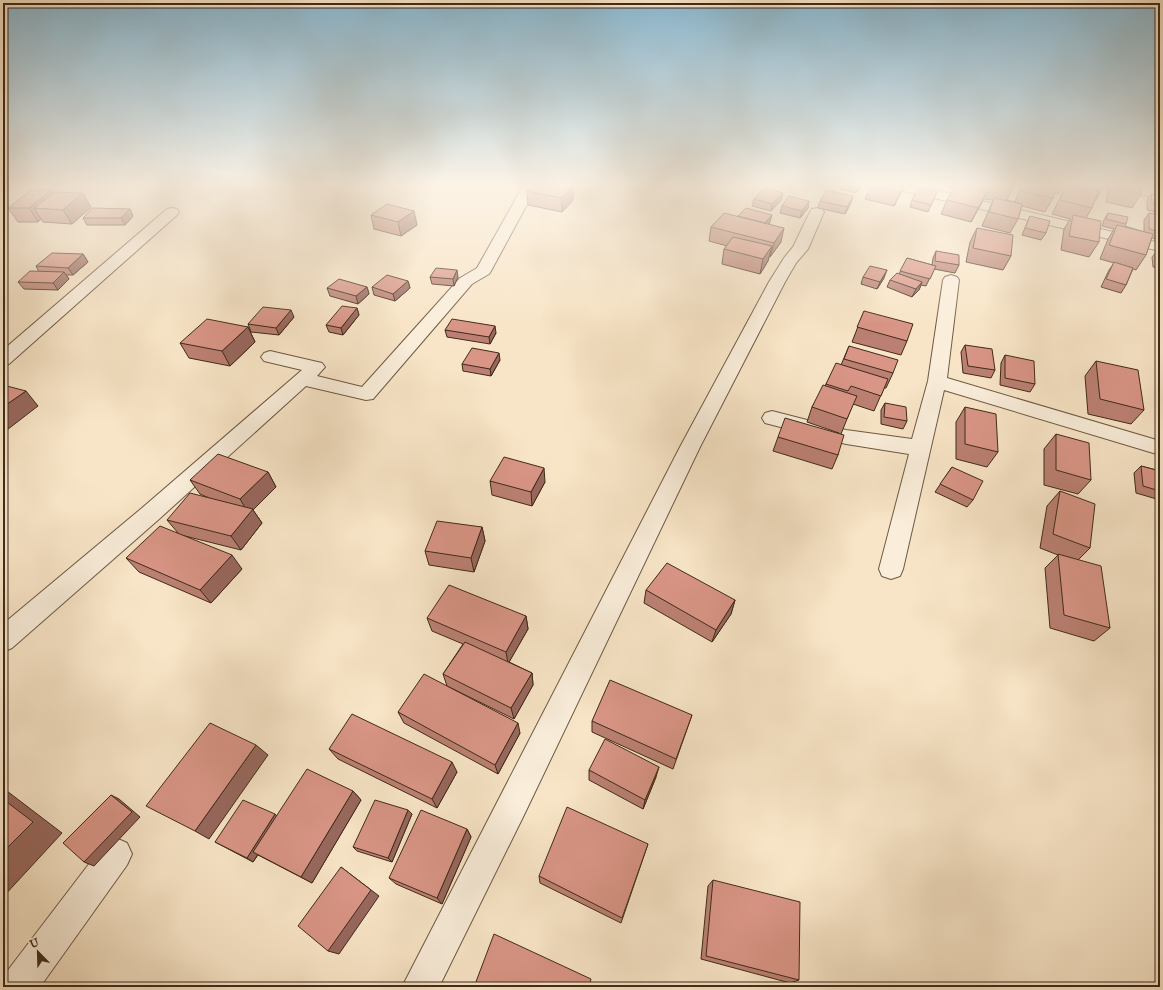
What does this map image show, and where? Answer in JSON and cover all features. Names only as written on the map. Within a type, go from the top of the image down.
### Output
[{"type":"street","points":[[3,360],[149,232]]},
{"type":"street","points":[[302,379],[366,394],[466,281],[483,271],[504,232]]},
{"type":"street","points":[[420,987],[517,797],[690,447],[777,282],[800,249],[808,232]]},
{"type":"street","points":[[1097,232],[1160,247]]},
{"type":"street","points":[[891,569],[937,381],[951,280]]},
{"type":"street","points":[[3,640],[150,514],[316,367],[270,357]]},
{"type":"street","points":[[937,381],[1160,448]]},
{"type":"street","points":[[772,418],[846,437],[920,448]]},
{"type":"street","points":[[18,987],[116,854]]},
{"type":"building","points":[[731,232],[781,232],[774,243]]},
{"type":"building","points":[[976,232],[999,232],[1013,235],[1011,256],[973,248]]},
{"type":"building","points":[[1070,232],[1100,232],[1099,242],[1069,236]]},
{"type":"building","points":[[1114,232],[1146,232],[1153,234],[1146,255],[1109,245]]},
{"type":"building","points":[[733,237],[772,246],[763,259],[724,249]]},
{"type":"building","points":[[1158,250],[1160,251],[1160,260],[1159,259]]},
{"type":"building","points":[[936,251],[959,255],[959,265],[935,261]]},
{"type":"building","points":[[52,253],[83,254],[68,268],[36,266]]},
{"type":"building","points":[[907,258],[936,266],[930,279],[900,271]]},
{"type":"building","points":[[1114,262],[1133,268],[1126,285],[1106,279]]},
{"type":"building","points":[[870,266],[887,270],[880,282],[863,277]]},
{"type":"building","points":[[436,268],[457,270],[453,279],[430,277]]},
{"type":"building","points":[[30,271],[64,272],[53,283],[18,282]]},
{"type":"building","points":[[897,273],[922,282],[916,289],[890,280]]},
{"type":"building","points":[[387,275],[408,281],[393,294],[372,287]]},
{"type":"building","points":[[339,279],[367,287],[356,296],[327,288]]},
{"type":"building","points":[[342,306],[357,308],[341,328],[326,325]]},
{"type":"building","points":[[263,307],[291,310],[276,328],[248,324]]},
{"type":"building","points":[[864,311],[913,324],[907,341],[857,327]]},
{"type":"building","points":[[207,319],[248,327],[222,351],[180,343]]},
{"type":"building","points":[[452,319],[495,326],[489,337],[445,330]]},
{"type":"building","points":[[965,345],[992,349],[995,370],[968,366]]},
{"type":"building","points":[[849,346],[898,360],[893,373],[844,359]]},
{"type":"building","points":[[472,348],[499,353],[490,369],[462,364]]},
{"type":"building","points":[[1005,355],[1034,361],[1035,384],[1005,378]]},
{"type":"building","points":[[1096,361],[1138,370],[1144,410],[1100,399]]},
{"type":"building","points":[[836,363],[888,379],[881,396],[851,386],[848,391],[826,384]]},
{"type":"building","points":[[3,385],[26,391],[3,407]]},
{"type":"building","points":[[823,385],[857,396],[847,419],[812,407]]},
{"type":"building","points":[[885,403],[906,407],[907,421],[884,417]]},
{"type":"building","points":[[965,407],[996,414],[998,452],[965,444]]},
{"type":"building","points":[[785,418],[844,435],[838,455],[778,437]]},
{"type":"building","points":[[1056,434],[1089,443],[1091,480],[1056,470]]},
{"type":"building","points":[[218,454],[268,472],[240,499],[190,480]]},
{"type":"building","points":[[504,457],[544,468],[531,492],[490,481]]},
{"type":"building","points":[[1141,466],[1160,471],[1160,491],[1143,486]]},
{"type":"building","points":[[952,467],[983,481],[973,500],[940,484]]},
{"type":"building","points":[[1060,491],[1095,504],[1090,548],[1053,534]]},
{"type":"building","points":[[190,493],[253,509],[231,536],[167,520]]},
{"type":"building","points":[[437,521],[482,527],[471,558],[425,551]]},
{"type":"building","points":[[160,526],[232,555],[200,590],[126,558]]},
{"type":"building","points":[[1058,554],[1101,566],[1110,628],[1064,615]]},
{"type":"building","points":[[667,563],[735,600],[716,630],[646,590]]},
{"type":"building","points":[[449,585],[526,616],[506,652],[427,618]]},
{"type":"building","points":[[465,642],[532,673],[511,708],[443,674]]},
{"type":"building","points":[[424,674],[518,723],[495,765],[398,712]]},
{"type":"building","points":[[610,680],[692,715],[676,759],[592,721]]},
{"type":"building","points":[[352,714],[452,762],[432,799],[329,749]]},
{"type":"building","points":[[210,723],[256,745],[195,831],[146,806]]},
{"type":"building","points":[[605,739],[659,767],[645,800],[589,770]]},
{"type":"building","points":[[307,769],[353,791],[301,877],[253,852]]},
{"type":"building","points":[[111,795],[132,812],[84,862],[63,843]]},
{"type":"building","points":[[3,799],[33,822],[3,852]]},
{"type":"building","points":[[243,800],[275,814],[247,858],[215,842]]},
{"type":"building","points":[[375,800],[408,810],[388,858],[353,847]]},
{"type":"building","points":[[567,807],[648,844],[622,918],[539,876]]},
{"type":"building","points":[[421,810],[467,829],[437,898],[389,878]]},
{"type":"building","points":[[341,867],[371,890],[328,951],[298,926]]},
{"type":"building","points":[[713,880],[800,902],[799,980],[706,956]]},
{"type":"building","points":[[494,934],[591,979],[589,987],[474,987]]}]
